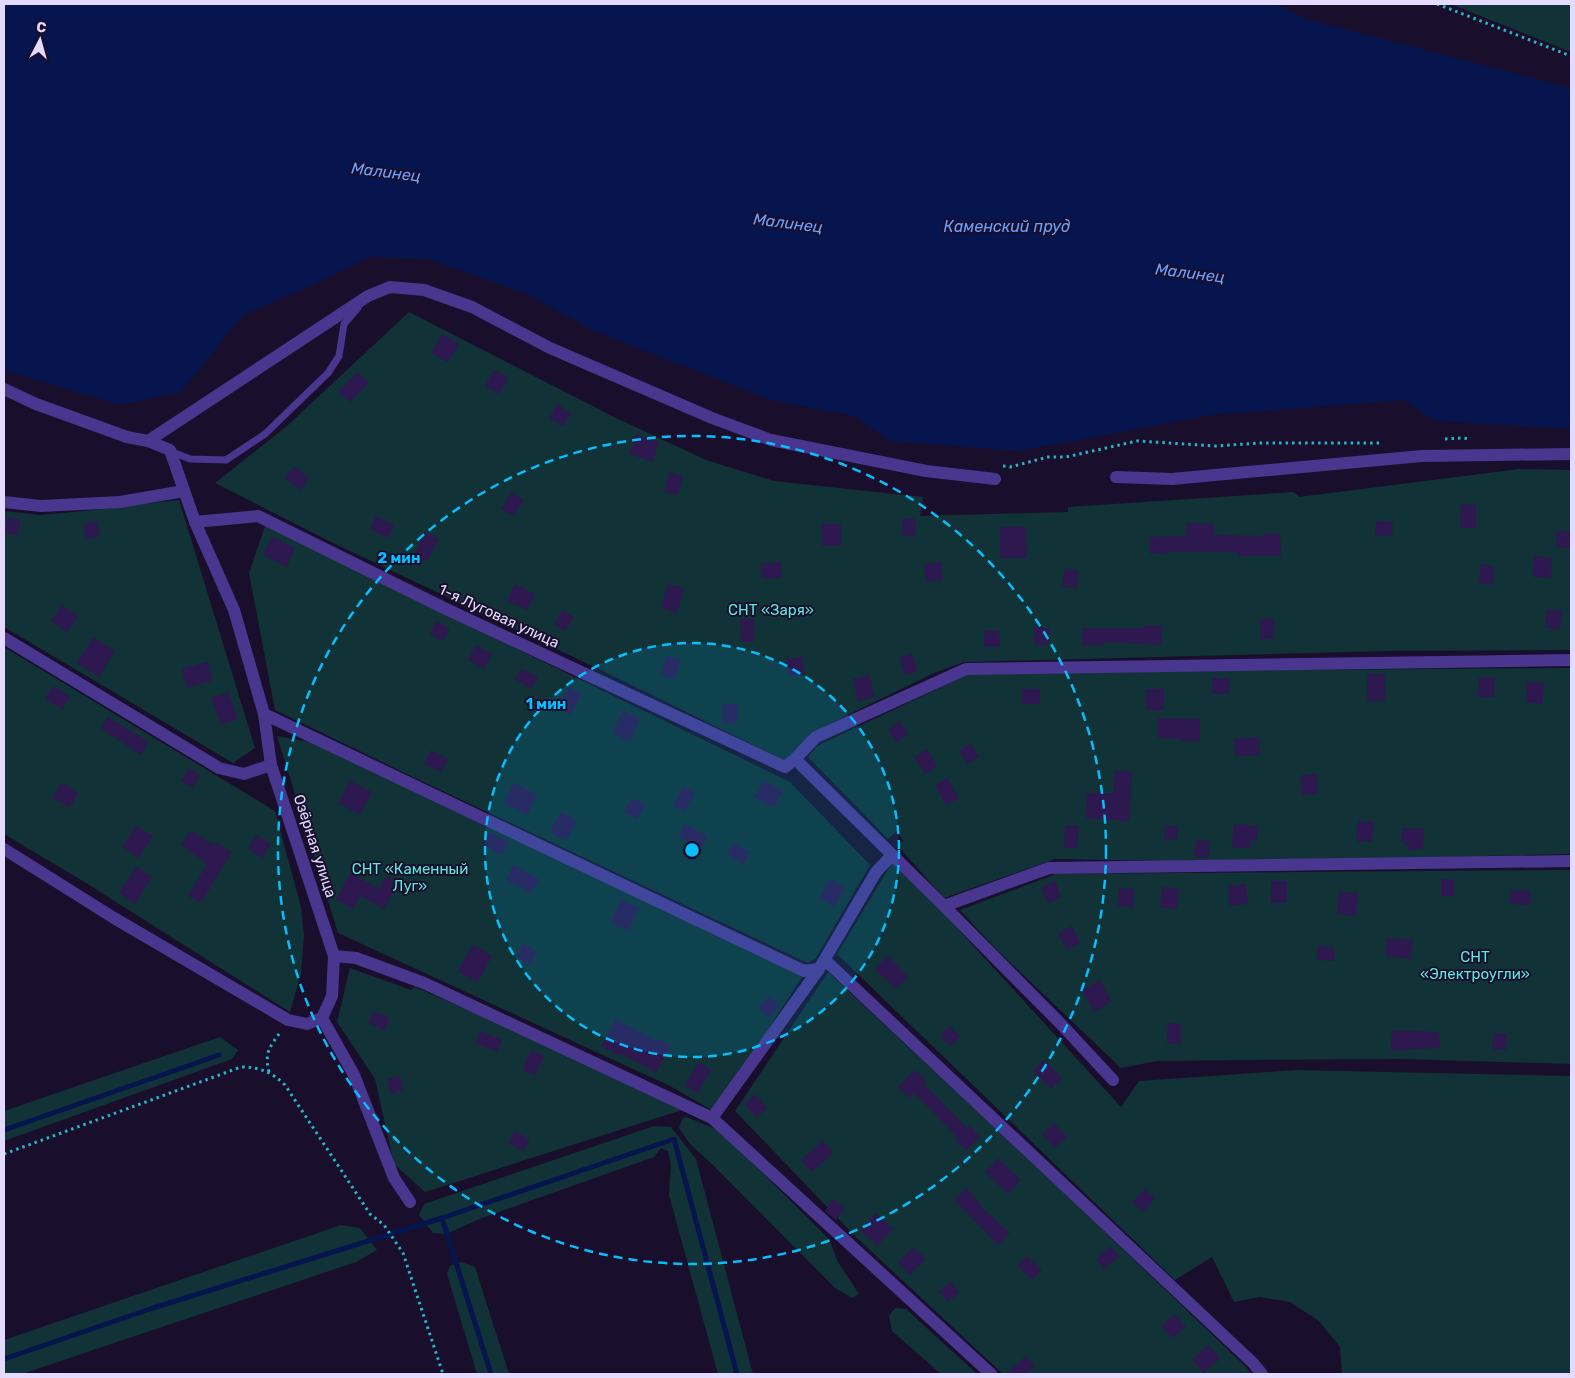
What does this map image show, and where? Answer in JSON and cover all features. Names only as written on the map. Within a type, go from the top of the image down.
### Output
[{"type":"street","points":[[148,441],[368,296],[390,287],[424,290],[472,307],[550,348],[712,418],[771,440],[926,470],[995,479]]},
{"type":"street","points":[[4,389],[36,404],[118,434],[148,441],[170,450]]},
{"type":"street","name":"Озёрная улица","points":[[170,450],[195,522],[234,610],[264,714],[271,765],[334,956],[332,996],[322,1018]]},
{"type":"street","points":[[1116,478],[1172,479],[1422,456],[1571,454]]},
{"type":"street","points":[[4,502],[41,506],[120,502],[184,491]]},
{"type":"street","name":"1-я Луговая улица","points":[[195,522],[258,516],[444,608],[784,768],[795,759]]},
{"type":"street","points":[[4,638],[219,768],[244,774],[271,765]]},
{"type":"street","points":[[1113,1080],[1059,1022],[795,759],[816,738],[966,669],[1571,660]]},
{"type":"street","points":[[264,714],[804,971],[822,964]]},
{"type":"street","points":[[4,849],[114,918],[288,1020],[307,1024],[322,1018],[354,1075],[394,1178],[410,1202]]},
{"type":"street","points":[[712,1118],[822,964],[876,872],[892,855]]},
{"type":"street","points":[[944,906],[1049,868],[1571,861]]},
{"type":"street","points":[[334,956],[356,958],[424,983],[712,1118],[990,1374]]},
{"type":"street","points":[[822,964],[1253,1363],[1262,1374]]},
{"type":"lane","points":[[170,450],[190,460],[226,460],[265,434],[328,373],[339,356],[344,324],[368,296]]},
{"type":"path","points":[[1438,4],[1571,56]]},
{"type":"path","points":[[1436,440],[1461,438],[1479,440]]},
{"type":"path","points":[[1000,466],[1010,467],[1048,457],[1066,457],[1136,440],[1216,446],[1260,443],[1389,443]]},
{"type":"path","points":[[268,1072],[267,1053],[288,1020]]},
{"type":"path","points":[[4,1154],[241,1067],[250,1067],[268,1072],[285,1085],[370,1214],[384,1225],[403,1252],[443,1374]]},
{"type":"green space","points":[[1449,4],[1571,4],[1571,52],[1453,5]]},
{"type":"green space","name":"СНТ «Заря»","points":[[409,312],[614,417],[706,460],[774,481],[923,497],[920,516],[1068,512],[1068,507],[1294,492],[1299,497],[1519,469],[1571,470],[1571,650],[1387,651],[964,662],[934,673],[813,732],[786,761],[603,671],[327,540],[215,483],[287,426]]},
{"type":"green space","points":[[179,500],[255,748],[233,763],[4,627],[4,511],[40,515]]},
{"type":"green space","points":[[265,526],[790,782],[870,865],[816,958],[808,963],[797,958],[275,710],[249,573]]},
{"type":"green space","points":[[4,647],[275,811],[301,907],[304,935],[301,973],[290,1012],[86,883],[4,834]]},
{"type":"green space","points":[[1571,668],[1571,854],[1212,862],[1055,859],[944,898],[898,846],[903,840],[896,832],[888,839],[808,757],[817,746],[969,674]]},
{"type":"green space","name":"СНТ «Каменный Луг»","points":[[277,736],[321,744],[802,977],[712,1110],[670,1086],[338,933]]},
{"type":"green space","points":[[892,863],[947,917],[1121,1107],[1139,1081],[1296,1070],[1571,1076],[1571,1374],[1342,1374],[1340,1347],[1319,1321],[1290,1302],[1259,1297],[1234,1302],[1212,1257],[1175,1280],[837,954]]},
{"type":"green space","name":"СНТ «Электроугли»","points":[[1571,870],[1571,1064],[1402,1059],[1247,1060],[1157,1061],[1121,1068],[995,948],[960,910],[1056,874]]},
{"type":"green space","points":[[350,968],[411,990],[415,987],[523,1034],[682,1110],[425,1192],[394,1164],[375,1079],[337,1022]]},
{"type":"green space","points":[[828,972],[1063,1192],[1247,1368],[1251,1374],[1003,1374],[857,1238],[735,1111]]},
{"type":"green space","points":[[220,1037],[238,1050],[232,1059],[4,1141],[4,1111]]},
{"type":"green space","points":[[687,1117],[720,1131],[829,1239],[838,1262],[859,1294],[852,1298],[835,1288],[690,1144],[679,1128],[683,1118]]},
{"type":"green space","points":[[654,1126],[671,1127],[696,1159],[753,1374],[718,1374],[669,1195],[671,1165],[668,1151],[661,1148],[654,1157],[482,1218],[446,1234],[433,1233],[419,1215],[424,1204]]},
{"type":"green space","points":[[341,1225],[360,1228],[377,1250],[356,1262],[22,1374],[4,1374],[4,1340]]},
{"type":"green space","points":[[462,1262],[475,1267],[509,1374],[477,1374],[447,1274],[450,1266]]},
{"type":"green space","points":[[895,1308],[906,1309],[977,1374],[941,1374],[892,1331],[889,1316]]},
{"type":"water","name":"Каменский пруд","points":[[4,4],[1275,4],[1306,19],[1571,88],[1571,429],[1436,421],[1403,400],[1212,415],[1019,451],[890,441],[854,416],[771,400],[590,329],[527,294],[428,259],[369,257],[306,288],[243,315],[181,392],[121,405],[4,369]]},
{"type":"building","points":[[442,334],[459,344],[448,362],[431,353]]},
{"type":"building","points":[[494,370],[509,378],[499,394],[485,386]]},
{"type":"building","points":[[357,372],[369,382],[350,402],[338,392]]},
{"type":"building","points":[[557,404],[571,413],[563,426],[549,418]]},
{"type":"building","points":[[636,434],[659,442],[653,462],[629,454]]},
{"type":"building","points":[[294,466],[309,478],[300,490],[285,478]]},
{"type":"building","points":[[669,472],[683,476],[678,495],[664,492]]},
{"type":"building","points":[[512,492],[524,500],[514,516],[501,509]]},
{"type":"building","points":[[1461,504],[1476,505],[1476,528],[1460,528]]},
{"type":"building","points":[[376,516],[394,525],[388,538],[370,529]]},
{"type":"building","points":[[7,518],[20,519],[19,535],[5,534]]},
{"type":"building","points":[[903,518],[916,519],[915,536],[902,535]]},
{"type":"building","points":[[97,521],[100,536],[86,539],[83,524]]},
{"type":"building","points":[[1376,521],[1393,522],[1392,536],[1375,535]]},
{"type":"building","points":[[1187,523],[1214,524],[1214,535],[1265,536],[1265,533],[1280,533],[1281,556],[1238,556],[1238,552],[1167,552],[1167,554],[1150,554],[1149,537],[1186,536]]},
{"type":"building","points":[[822,524],[841,524],[841,546],[822,546]]},
{"type":"building","points":[[1000,527],[1026,527],[1027,558],[1000,558]]},
{"type":"building","points":[[1557,531],[1571,532],[1571,548],[1556,547]]},
{"type":"building","points":[[425,532],[439,539],[427,561],[414,554]]},
{"type":"building","points":[[272,537],[295,548],[287,567],[263,555]]},
{"type":"building","points":[[1534,556],[1552,558],[1551,578],[1533,577]]},
{"type":"building","points":[[780,562],[782,577],[762,579],[760,564]]},
{"type":"building","points":[[941,562],[943,580],[927,582],[924,564]]},
{"type":"building","points":[[1481,564],[1494,566],[1493,584],[1479,583]]},
{"type":"building","points":[[1065,568],[1079,571],[1076,589],[1062,586]]},
{"type":"building","points":[[515,584],[535,594],[527,610],[507,601]]},
{"type":"building","points":[[668,584],[684,588],[677,613],[661,608]]},
{"type":"building","points":[[62,605],[78,616],[67,632],[51,621]]},
{"type":"building","points":[[1547,609],[1562,611],[1559,630],[1545,627]]},
{"type":"building","points":[[562,610],[574,617],[565,631],[554,624]]},
{"type":"building","points":[[740,619],[754,619],[754,642],[741,642]]},
{"type":"building","points":[[1260,619],[1274,619],[1274,639],[1260,639]]},
{"type":"building","points":[[436,621],[450,629],[443,641],[430,634]]},
{"type":"building","points":[[1145,625],[1162,626],[1161,645],[1105,642],[1105,645],[1082,645],[1082,628],[1145,628]]},
{"type":"building","points":[[1034,627],[1049,628],[1049,645],[1034,644]]},
{"type":"building","points":[[984,631],[999,631],[1000,647],[984,647]]},
{"type":"building","points":[[93,637],[115,651],[99,677],[77,663]]},
{"type":"building","points":[[476,645],[492,654],[484,669],[468,660]]},
{"type":"building","points":[[912,653],[918,671],[905,675],[899,658]]},
{"type":"building","points":[[666,656],[681,660],[675,679],[661,675]]},
{"type":"building","points":[[802,657],[804,674],[789,676],[787,659]]},
{"type":"building","points":[[208,662],[213,680],[187,688],[182,669]]},
{"type":"building","points":[[522,668],[538,677],[531,689],[515,679]]},
{"type":"building","points":[[1367,674],[1385,674],[1385,701],[1367,701]]},
{"type":"building","points":[[869,675],[875,697],[858,702],[853,679]]},
{"type":"building","points":[[1479,677],[1495,678],[1494,697],[1478,697]]},
{"type":"building","points":[[1212,678],[1230,678],[1229,694],[1212,694]]},
{"type":"building","points":[[1527,682],[1544,683],[1542,704],[1526,702]]},
{"type":"building","points":[[53,686],[70,696],[62,709],[45,699]]},
{"type":"building","points":[[568,687],[582,694],[571,715],[558,708]]},
{"type":"building","points":[[1022,689],[1040,689],[1040,704],[1022,704]]},
{"type":"building","points":[[1146,689],[1164,689],[1164,710],[1146,710]]},
{"type":"building","points":[[228,692],[238,719],[221,725],[211,698]]},
{"type":"building","points":[[723,704],[738,704],[737,724],[722,723]]},
{"type":"building","points":[[623,711],[640,719],[630,742],[612,733]]},
{"type":"building","points":[[108,717],[149,742],[141,755],[100,728]]},
{"type":"building","points":[[1158,718],[1200,719],[1200,741],[1158,738]]},
{"type":"building","points":[[900,721],[909,734],[896,742],[888,729]]},
{"type":"building","points":[[1259,737],[1260,755],[1235,756],[1234,739]]},
{"type":"building","points":[[971,744],[979,757],[967,764],[959,750]]},
{"type":"building","points":[[927,749],[937,766],[925,774],[914,757]]},
{"type":"building","points":[[431,750],[448,759],[441,772],[424,764]]},
{"type":"building","points":[[189,768],[200,775],[193,788],[181,781]]},
{"type":"building","points":[[1115,770],[1132,772],[1129,821],[1086,818],[1087,793],[1113,793]]},
{"type":"building","points":[[1317,774],[1318,794],[1302,795],[1301,775]]},
{"type":"building","points":[[947,778],[959,798],[946,805],[935,785]]},
{"type":"building","points":[[350,781],[372,792],[360,815],[338,803]]},
{"type":"building","points":[[764,781],[783,791],[774,808],[754,797]]},
{"type":"building","points":[[62,783],[78,793],[70,808],[52,798]]},
{"type":"building","points":[[514,783],[537,795],[527,815],[504,803]]},
{"type":"building","points":[[683,787],[695,793],[684,812],[673,805]]},
{"type":"building","points":[[632,798],[645,805],[637,819],[624,812]]},
{"type":"building","points":[[561,812],[577,821],[566,841],[550,832]]},
{"type":"building","points":[[1358,821],[1374,822],[1372,842],[1356,841]]},
{"type":"building","points":[[685,824],[708,836],[701,848],[679,837]]},
{"type":"building","points":[[1234,824],[1258,826],[1257,841],[1251,840],[1250,848],[1232,847]]},
{"type":"building","points":[[1065,825],[1079,826],[1077,848],[1064,847]]},
{"type":"building","points":[[1165,825],[1178,827],[1177,840],[1164,839]]},
{"type":"building","points":[[136,826],[153,836],[139,858],[122,847]]},
{"type":"building","points":[[1402,828],[1424,829],[1423,848],[1409,851],[1408,845],[1401,842]]},
{"type":"building","points":[[191,830],[214,845],[216,842],[232,852],[201,903],[188,896],[207,864],[181,845]]},
{"type":"building","points":[[490,832],[509,842],[502,855],[483,845]]},
{"type":"building","points":[[256,835],[271,844],[263,858],[248,849]]},
{"type":"building","points":[[1196,840],[1210,841],[1208,858],[1194,857]]},
{"type":"building","points":[[733,843],[750,852],[744,864],[727,855]]},
{"type":"building","points":[[513,865],[539,879],[531,893],[506,880]]},
{"type":"building","points":[[136,867],[152,877],[135,904],[119,893]]},
{"type":"building","points":[[350,873],[379,889],[386,876],[398,883],[384,909],[360,896],[353,909],[336,900]]},
{"type":"building","points":[[830,879],[845,888],[834,907],[819,898]]},
{"type":"building","points":[[1441,879],[1454,880],[1454,896],[1441,896]]},
{"type":"building","points":[[1055,881],[1061,897],[1048,903],[1041,887]]},
{"type":"building","points":[[1271,881],[1287,881],[1287,903],[1271,903]]},
{"type":"building","points":[[1246,884],[1248,904],[1230,906],[1228,886]]},
{"type":"building","points":[[1162,887],[1179,889],[1177,909],[1160,907]]},
{"type":"building","points":[[1119,888],[1134,889],[1133,907],[1118,906]]},
{"type":"building","points":[[1511,890],[1531,891],[1530,905],[1510,904]]},
{"type":"building","points":[[1339,892],[1358,893],[1356,916],[1337,914]]},
{"type":"building","points":[[621,899],[639,908],[628,931],[610,923]]},
{"type":"building","points":[[1072,926],[1080,943],[1066,950],[1058,933]]},
{"type":"building","points":[[1387,938],[1413,940],[1411,959],[1385,956]]},
{"type":"building","points":[[523,944],[537,951],[530,965],[516,957]]},
{"type":"building","points":[[473,945],[492,956],[478,982],[458,971]]},
{"type":"building","points":[[1318,946],[1335,948],[1334,961],[1317,960]]},
{"type":"building","points":[[888,956],[908,977],[896,989],[875,969]]},
{"type":"building","points":[[1100,980],[1112,1002],[1094,1012],[1082,990]]},
{"type":"building","points":[[770,996],[780,1006],[768,1018],[758,1007]]},
{"type":"building","points":[[374,1011],[390,1018],[385,1031],[368,1023]]},
{"type":"building","points":[[616,1019],[656,1041],[658,1038],[671,1046],[656,1073],[622,1054],[620,1056],[601,1046]]},
{"type":"building","points":[[1168,1023],[1181,1024],[1181,1044],[1167,1043]]},
{"type":"building","points":[[950,1026],[960,1037],[950,1046],[940,1035]]},
{"type":"building","points":[[1392,1030],[1439,1032],[1440,1048],[1408,1049],[1408,1051],[1391,1050]]},
{"type":"building","points":[[480,1031],[502,1040],[497,1052],[475,1043]]},
{"type":"building","points":[[1493,1033],[1507,1034],[1506,1050],[1492,1049]]},
{"type":"building","points":[[531,1050],[544,1056],[535,1076],[522,1070]]},
{"type":"building","points":[[1044,1060],[1062,1078],[1051,1089],[1033,1071]]},
{"type":"building","points":[[698,1062],[711,1070],[698,1093],[685,1086]]},
{"type":"building","points":[[915,1070],[926,1081],[924,1084],[967,1128],[970,1126],[980,1137],[966,1151],[955,1139],[957,1137],[914,1093],[909,1098],[898,1087]]},
{"type":"building","points":[[400,1076],[404,1090],[390,1094],[387,1079]]},
{"type":"building","points":[[755,1094],[767,1108],[757,1117],[744,1104]]},
{"type":"building","points":[[1054,1123],[1067,1137],[1055,1148],[1042,1134]]},
{"type":"building","points":[[515,1131],[530,1140],[524,1151],[508,1143]]},
{"type":"building","points":[[823,1141],[833,1153],[812,1172],[801,1160]]},
{"type":"building","points":[[998,1158],[1021,1180],[1008,1194],[985,1172]]},
{"type":"building","points":[[966,1188],[981,1204],[980,1206],[1010,1233],[998,1245],[954,1200]]},
{"type":"building","points":[[1145,1189],[1155,1199],[1143,1212],[1132,1202]]},
{"type":"building","points":[[833,1199],[845,1208],[836,1220],[825,1211]]},
{"type":"building","points":[[876,1213],[893,1229],[877,1246],[860,1230]]},
{"type":"building","points":[[1110,1246],[1120,1256],[1105,1269],[1096,1259]]},
{"type":"building","points":[[913,1247],[926,1259],[910,1275],[898,1263]]},
{"type":"building","points":[[1027,1256],[1042,1270],[1032,1280],[1017,1266]]},
{"type":"building","points":[[951,1282],[959,1293],[948,1302],[939,1292]]},
{"type":"building","points":[[1174,1314],[1186,1327],[1173,1338],[1161,1326]]},
{"type":"building","points":[[1209,1345],[1220,1359],[1203,1373],[1192,1359]]},
{"type":"building","points":[[1026,1356],[1035,1367],[1026,1374],[1005,1374]]},
{"type":"waterway","points":[[4,1130],[219,1055]]},
{"type":"waterway","points":[[4,1359],[150,1309],[442,1218],[674,1139],[737,1374]]},
{"type":"waterway","points":[[442,1218],[491,1374]]},
{"type":"water label","name":"Малинец","points":[[386,172]]},
{"type":"water label","name":"Малинец","points":[[788,223]]},
{"type":"water label","name":"Малинец","points":[[1190,273]]}]
